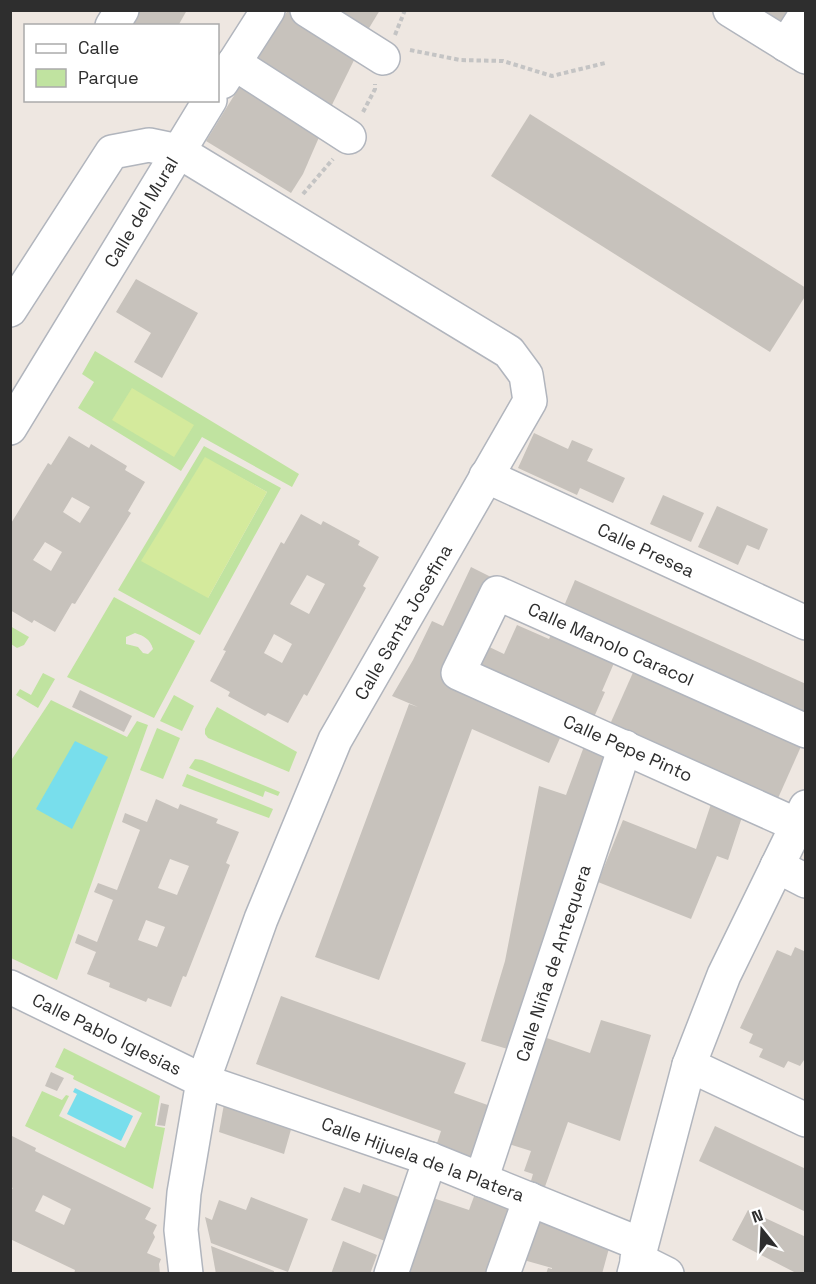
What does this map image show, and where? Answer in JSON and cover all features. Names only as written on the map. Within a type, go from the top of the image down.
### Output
[{"type":"street","points":[[113,24],[122,10]]},
{"type":"street","points":[[268,10],[226,76],[349,137]]},
{"type":"street","points":[[307,10],[393,53]]},
{"type":"street","points":[[730,10],[796,51],[806,14]]},
{"type":"street","points":[[178,152],[209,102]]},
{"type":"street","name":"Calle del Mural","points":[[10,310],[112,152],[149,145],[178,152],[10,428]]},
{"type":"street","name":"Calle Santa Josefina","points":[[178,152],[509,352],[526,375],[530,400],[335,740],[261,920],[203,1081],[180,1230],[186,1274]]},
{"type":"street","name":"Calle Presea","points":[[486,477],[806,623]]},
{"type":"street","name":"Calle Manolo Caracol","points":[[458,673],[497,593],[806,731]]},
{"type":"street","name":"Calle Pepe Pinto","points":[[458,673],[625,747],[801,816]]},
{"type":"street","name":"Calle Niña de Antequera","points":[[481,1180],[625,747]]},
{"type":"street","points":[[637,1259],[689,1065],[724,975],[801,816]]},
{"type":"street","points":[[777,866],[806,880]]},
{"type":"street","name":"Calle Pablo Iglesias","points":[[10,987],[203,1081]]},
{"type":"street","points":[[689,1065],[806,1120]]},
{"type":"street","name":"Calle Hijuela de la Platera","points":[[203,1081],[430,1159],[530,1199],[667,1274]]},
{"type":"street","points":[[391,1274],[430,1159]]},
{"type":"street","points":[[503,1274],[530,1199]]},
{"type":"path","points":[[393,53],[460,60],[503,61],[552,76],[605,63]]},
{"type":"green space","points":[[95,351],[299,474],[292,487],[202,437],[181,471],[78,408],[94,382],[82,374]]},
{"type":"green space","points":[[132,388],[194,425],[174,457],[112,420]]},
{"type":"green space","points":[[204,446],[281,488],[200,635],[118,590]],"holes":[[[205,458],[267,492],[208,598]]]},
{"type":"green space","points":[[205,457],[267,492],[208,598],[141,561]]},
{"type":"green space","points":[[114,597],[195,641],[154,718],[67,677]],"holes":[[[135,633],[146,638],[152,646],[153,649],[148,654],[143,653],[138,647],[126,644],[126,637]]]},
{"type":"green space","points":[[10,626],[29,637],[24,645],[17,648],[11,644]]},
{"type":"green space","points":[[43,673],[55,679],[38,708],[16,695],[20,689],[31,695]]},
{"type":"green space","points":[[174,695],[194,706],[182,731],[160,721]]},
{"type":"green space","points":[[51,700],[127,737],[137,721],[148,725],[57,980],[11,958],[10,762]]},
{"type":"green space","points":[[217,707],[297,752],[289,772],[208,738],[205,729]]},
{"type":"green space","points":[[157,728],[180,738],[163,779],[140,770]]},
{"type":"green space","points":[[195,759],[280,792],[278,796],[265,791],[263,797],[189,768]]},
{"type":"green space","points":[[187,774],[273,809],[269,818],[182,786]]},
{"type":"green space","points":[[64,1048],[160,1096],[155,1126],[165,1128],[153,1189],[25,1126],[42,1091],[62,1100],[66,1095],[69,1096],[59,1116],[125,1148],[142,1113],[73,1079],[74,1076],[55,1067]]},
{"type":"water","points":[[75,741],[108,757],[72,829],[36,809]]},
{"type":"water","points":[[75,1088],[133,1116],[121,1141],[67,1114],[77,1094],[73,1092]]},
{"type":"building","points":[[137,10],[187,10],[179,24],[129,24]]},
{"type":"building","points":[[288,10],[293,10],[359,50],[327,115],[252,68]]},
{"type":"building","points":[[319,10],[380,10],[363,38]]},
{"type":"building","points":[[762,10],[797,10],[788,25]]},
{"type":"building","points":[[243,81],[323,128],[303,174],[291,193],[206,141]]},
{"type":"building","points":[[530,114],[806,288],[806,295],[770,352],[491,176]]},
{"type":"building","points":[[136,279],[198,313],[162,378],[134,362],[151,333],[116,312]]},
{"type":"building","points":[[534,433],[568,449],[572,440],[593,449],[587,461],[625,478],[613,503],[580,488],[577,495],[518,468]]},
{"type":"building","points":[[69,436],[89,448],[91,444],[127,466],[125,470],[145,482],[128,511],[131,513],[55,632],[34,620],[32,623],[10,610],[10,525],[48,463],[51,465]],"holes":[[[72,497],[90,507],[80,523],[63,512]],[[45,542],[62,552],[51,571],[33,560]]]},
{"type":"building","points":[[663,495],[704,513],[691,542],[650,524]]},
{"type":"building","points":[[717,506],[768,529],[759,550],[747,545],[738,565],[698,547]]},
{"type":"building","points":[[301,514],[321,525],[323,521],[360,541],[358,545],[379,557],[363,586],[366,588],[307,696],[304,694],[288,723],[268,713],[265,716],[228,696],[230,692],[210,681],[226,651],[223,650],[281,542],[284,544]],"holes":[[[307,575],[325,584],[309,614],[290,604]],[[274,634],[292,644],[282,663],[264,653]]]},
{"type":"building","points":[[471,567],[495,579],[449,677],[564,729],[549,763],[472,729],[379,980],[315,957],[409,704],[418,707],[392,696],[432,621],[443,626]]},
{"type":"building","points":[[575,580],[806,684],[806,723],[561,613]]},
{"type":"building","points":[[517,625],[549,639],[554,629],[617,656],[591,724],[471,669],[483,644],[504,654]]},
{"type":"building","points":[[635,668],[803,742],[775,805],[607,731]]},
{"type":"building","points":[[80,690],[132,716],[124,732],[72,707]]},
{"type":"building","points":[[586,741],[618,752],[514,1051],[481,1041],[505,961],[539,786],[566,795]]},
{"type":"building","points":[[156,799],[178,809],[180,804],[218,819],[216,823],[239,832],[226,863],[230,865],[186,977],[183,976],[171,1007],[148,998],[146,1002],[109,987],[110,983],[87,974],[96,952],[75,943],[78,934],[97,942],[113,900],[94,892],[98,883],[117,890],[140,830],[122,822],[125,813],[147,822]],"holes":[[[170,859],[189,866],[177,895],[158,888]],[[146,920],[165,927],[157,947],[138,940]]]},
{"type":"building","points":[[712,801],[744,811],[728,860],[717,856],[691,919],[598,882],[623,820],[696,849]]},
{"type":"building","points":[[795,947],[806,952],[806,1057],[800,1066],[788,1061],[784,1068],[759,1057],[763,1049],[749,1043],[753,1034],[740,1028],[777,950],[791,956]]},
{"type":"building","points":[[281,996],[466,1063],[454,1093],[496,1108],[476,1166],[434,1152],[441,1131],[256,1064]]},
{"type":"building","points":[[601,1020],[651,1035],[620,1141],[568,1122],[542,1195],[528,1191],[533,1174],[524,1171],[531,1151],[506,1143],[544,1037],[590,1053]]},
{"type":"building","points":[[51,1072],[64,1078],[57,1091],[45,1086]]},
{"type":"building","points":[[161,1103],[169,1105],[165,1126],[157,1125]]},
{"type":"building","points":[[224,1104],[292,1126],[284,1154],[219,1132]]},
{"type":"building","points":[[715,1126],[806,1169],[806,1212],[699,1161]]},
{"type":"building","points":[[10,1135],[36,1148],[35,1151],[151,1208],[145,1219],[157,1225],[153,1233],[155,1237],[147,1253],[161,1259],[160,1274],[74,1274],[75,1270],[10,1239],[10,1191],[13,1188],[10,1187]],"holes":[[[43,1195],[71,1209],[64,1225],[35,1211]]]},
{"type":"building","points":[[363,1184],[407,1200],[390,1243],[331,1220],[344,1187],[360,1193]]},
{"type":"building","points":[[476,1191],[519,1207],[495,1274],[403,1274],[430,1197],[469,1210]]},
{"type":"building","points":[[251,1197],[308,1219],[288,1272],[211,1243],[205,1217],[212,1220],[219,1200],[246,1210]]},
{"type":"building","points":[[748,1210],[806,1237],[806,1274],[798,1274],[732,1240]]},
{"type":"building","points":[[531,1219],[611,1241],[602,1274],[546,1274],[548,1268],[552,1268],[520,1259]]},
{"type":"building","points":[[343,1241],[377,1255],[370,1274],[331,1274]]},
{"type":"building","points":[[211,1246],[274,1271],[274,1274],[216,1274]]}]
